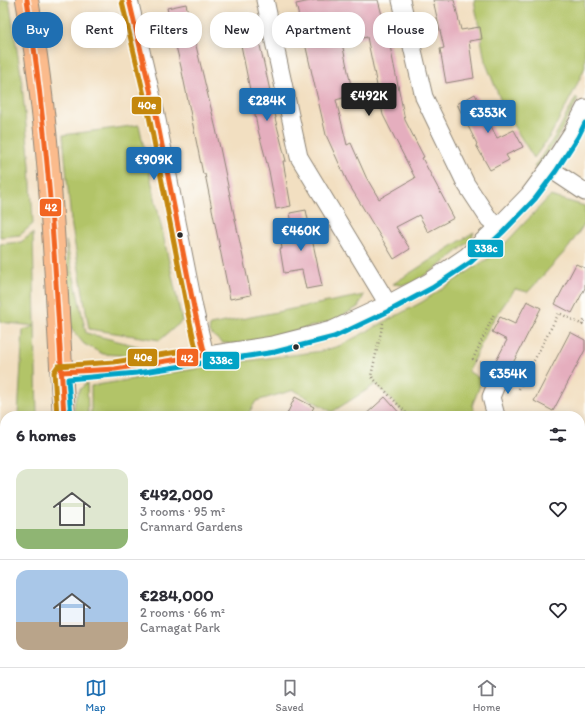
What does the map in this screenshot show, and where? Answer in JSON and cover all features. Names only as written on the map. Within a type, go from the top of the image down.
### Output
[{"type":"main road","points":[[27,0],[44,114],[54,241],[64,411]]},
{"type":"street","points":[[129,0],[156,115],[194,308],[205,355]]},
{"type":"street","points":[[265,0],[299,156],[386,312]]},
{"type":"street","points":[[401,0],[424,97],[466,184],[489,219],[498,227]]},
{"type":"street","points":[[61,372],[136,366],[272,345],[332,330],[386,312],[467,256],[498,227],[529,195],[550,167],[572,133],[585,108]]},
{"type":"street","points":[[550,167],[585,192]]},
{"type":"street","points":[[495,411],[491,397],[501,373]]},
{"type":"path","points":[[386,312],[371,376],[404,411]]},
{"type":"path","points":[[519,389],[559,313],[584,325],[585,319]]},
{"type":"path","points":[[494,314],[473,359],[501,373]]},
{"type":"green space","points":[[0,0],[9,0],[12,19],[12,48],[17,48],[21,75],[30,165],[33,224],[20,235],[0,237]]},
{"type":"green space","points":[[474,0],[585,0],[585,67],[550,136],[534,158],[506,114],[485,61]]},
{"type":"green space","points":[[576,97],[578,99],[556,140],[537,168],[534,167],[555,136]]},
{"type":"green space","points":[[139,125],[182,321],[160,340],[89,329],[71,221],[63,135]]},
{"type":"green space","points":[[550,196],[585,206],[585,223],[569,247],[528,292],[515,289],[493,320],[468,371],[482,380],[472,406],[474,411],[402,411],[376,384],[334,411],[330,411],[294,390],[256,401],[250,411],[91,411],[91,386],[231,363],[322,351],[339,346],[422,302],[495,254]]},
{"type":"green space","points":[[474,232],[471,240],[441,265],[411,284],[393,284]]},
{"type":"green space","points":[[33,233],[37,411],[18,411],[23,330],[35,326],[0,322],[0,244],[21,242]]},
{"type":"green space","points":[[66,241],[86,333],[145,348],[136,356],[103,354],[84,344],[71,328],[68,299]]},
{"type":"green space","points":[[364,295],[358,307],[335,320],[284,334],[240,344],[222,343],[209,332],[210,325]]},
{"type":"green space","points":[[87,383],[88,411],[74,411],[76,397],[83,386]]},
{"type":"building","points":[[315,0],[378,0],[381,12],[373,12],[373,48],[390,48],[405,120],[424,157],[422,158],[454,218],[428,232],[419,215],[396,227],[410,249],[394,259],[348,183],[326,135],[306,48],[343,48],[353,95],[336,100],[347,145],[351,143],[366,177],[379,199],[415,178],[383,115],[367,37],[365,37],[365,12],[298,12],[296,4]]},
{"type":"building","points":[[433,0],[454,0],[461,30],[480,27],[482,39],[469,41],[474,78],[446,83],[440,49],[444,48],[438,22],[438,12],[436,12]]},
{"type":"building","points":[[186,4],[188,12],[168,12],[167,8]]},
{"type":"building","points":[[176,48],[197,48],[216,129],[251,295],[230,299],[205,174],[203,174]]},
{"type":"building","points":[[242,48],[261,48],[275,118],[286,161],[283,161],[291,206],[276,209],[269,171],[258,130]]},
{"type":"building","points":[[475,94],[497,138],[514,130],[523,147],[506,155],[509,160],[490,170],[476,145],[477,144],[457,104]]},
{"type":"building","points":[[306,210],[322,286],[306,289],[302,270],[284,273],[280,249],[282,249],[281,242],[295,240],[290,213]]},
{"type":"building","points":[[576,264],[585,268],[585,288],[572,313],[555,304]]},
{"type":"building","points":[[527,301],[541,308],[510,369],[504,364],[495,363],[507,340],[492,332],[500,317],[515,324]]},
{"type":"building","points":[[570,332],[585,340],[585,350],[553,411],[534,401]]},
{"type":"building","points":[[295,397],[314,407],[312,411],[288,411]]},
{"type":"building","points":[[385,397],[398,411],[370,411]]},
{"type":"transit line","name":"42","points":[[27,0],[35,52],[51,208],[64,411]]},
{"type":"transit line","name":"42","points":[[61,372],[115,369],[205,355],[194,308],[156,115],[129,0]]},
{"type":"transit line","name":"40e","points":[[57,411],[54,372],[58,366],[114,362],[196,349],[149,116],[122,2]]},
{"type":"transit line","name":"338c","points":[[71,411],[68,379],[137,373],[275,352],[334,337],[391,310],[432,288],[471,262],[535,199],[556,171],[578,137],[585,123]]}]
